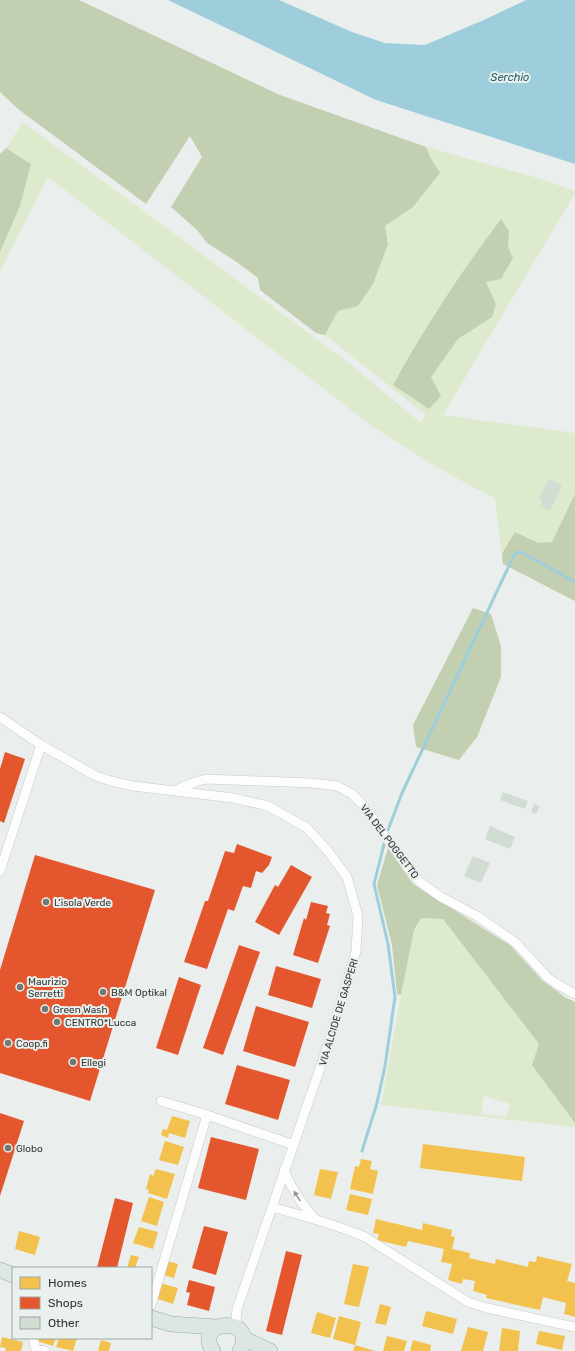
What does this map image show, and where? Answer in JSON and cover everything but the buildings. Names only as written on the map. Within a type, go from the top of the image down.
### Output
[{"type":"main road","points":[[0,1270],[12,1274]]},
{"type":"main road","points":[[152,1318],[237,1339],[270,1351]]},
{"type":"main road","points":[[171,1324],[196,1336],[212,1349]]},
{"type":"main road","points":[[212,1349],[210,1336],[237,1339]]},
{"type":"street","name":"VIA ALCIDE DE GASPERI","points":[[0,717],[41,745],[96,776],[111,781],[132,786],[233,798],[268,806],[307,828],[327,850],[347,877],[358,916],[356,951],[328,1045],[237,1309],[237,1339]]},
{"type":"street","points":[[0,871],[41,745]]},
{"type":"street","name":"VIA DEL POGGETTO","points":[[178,791],[195,782],[206,779],[312,783],[337,786],[352,794],[363,805],[409,869],[421,882],[442,897],[477,916],[516,943],[547,977],[575,994]]},
{"type":"street","points":[[161,1101],[294,1145]]},
{"type":"street","points":[[152,1302],[207,1115]]},
{"type":"street","points":[[284,1170],[294,1192],[303,1206],[315,1219]]},
{"type":"street","points":[[272,1207],[315,1219],[365,1237],[468,1302],[487,1308],[575,1327]]},
{"type":"street","points":[[34,1339],[36,1349],[45,1351]]},
{"type":"green space","points":[[0,0],[79,0],[280,95],[426,147],[430,157],[440,173],[413,207],[385,226],[388,244],[373,284],[358,306],[338,311],[325,335],[316,333],[260,290],[258,278],[207,243],[197,230],[171,207],[202,157],[190,136],[146,204],[18,109],[0,92]]},
{"type":"green space","points":[[23,122],[349,363],[421,423],[425,414],[325,335],[338,311],[358,306],[388,244],[385,226],[413,207],[440,174],[429,157],[426,147],[541,179],[575,191],[443,415],[575,433],[575,601],[503,564],[495,499],[438,468],[372,426],[48,177],[0,271],[0,252],[20,206],[31,164],[6,148]]},
{"type":"green space","points":[[6,148],[31,164],[20,206],[0,252],[0,154]]},
{"type":"green space","points":[[501,219],[509,231],[508,247],[513,258],[501,279],[486,282],[496,304],[492,317],[458,339],[431,377],[441,396],[429,409],[393,385],[444,300]]},
{"type":"green space","points":[[575,494],[575,601],[503,564],[502,554],[515,532],[538,543],[552,542]]},
{"type":"green space","points":[[473,608],[491,614],[501,646],[501,677],[477,737],[459,760],[416,747],[413,725]]},
{"type":"green space","points":[[388,848],[413,884],[511,946],[543,981],[565,997],[575,1002],[575,1123],[532,1065],[539,1044],[443,919],[421,918],[414,930],[401,995],[397,994],[392,945],[377,885]]},
{"type":"green space","points":[[421,918],[443,918],[539,1044],[575,1123],[575,1127],[381,1105],[413,930]],"holes":[[[484,1096],[510,1104],[506,1117],[481,1114]]]},
{"type":"water","name":"Serchio","points":[[168,0],[279,0],[352,32],[385,43],[425,45],[526,0],[575,0],[575,164],[376,100]]},
{"type":"waterway","points":[[388,830],[402,793],[515,553],[521,552],[575,582]]},
{"type":"waterway","points":[[362,1151],[377,1103],[385,1066],[395,997],[388,944],[374,884],[384,844]]},
{"type":"place","name":"L'isola Verde","points":[[46,902]]},
{"type":"place","name":"Maurizio Serretti","points":[[20,987]]},
{"type":"place","name":"B&M Optikal","points":[[103,992]]},
{"type":"place","name":"Green Wash","points":[[45,1009]]},
{"type":"place","name":"CENTRO*Lucca","points":[[57,1022]]},
{"type":"place","name":"Coop.fi","points":[[8,1043]]},
{"type":"place","name":"Ellegi","points":[[73,1062]]},
{"type":"place","name":"Globo","points":[[8,1148]]}]
